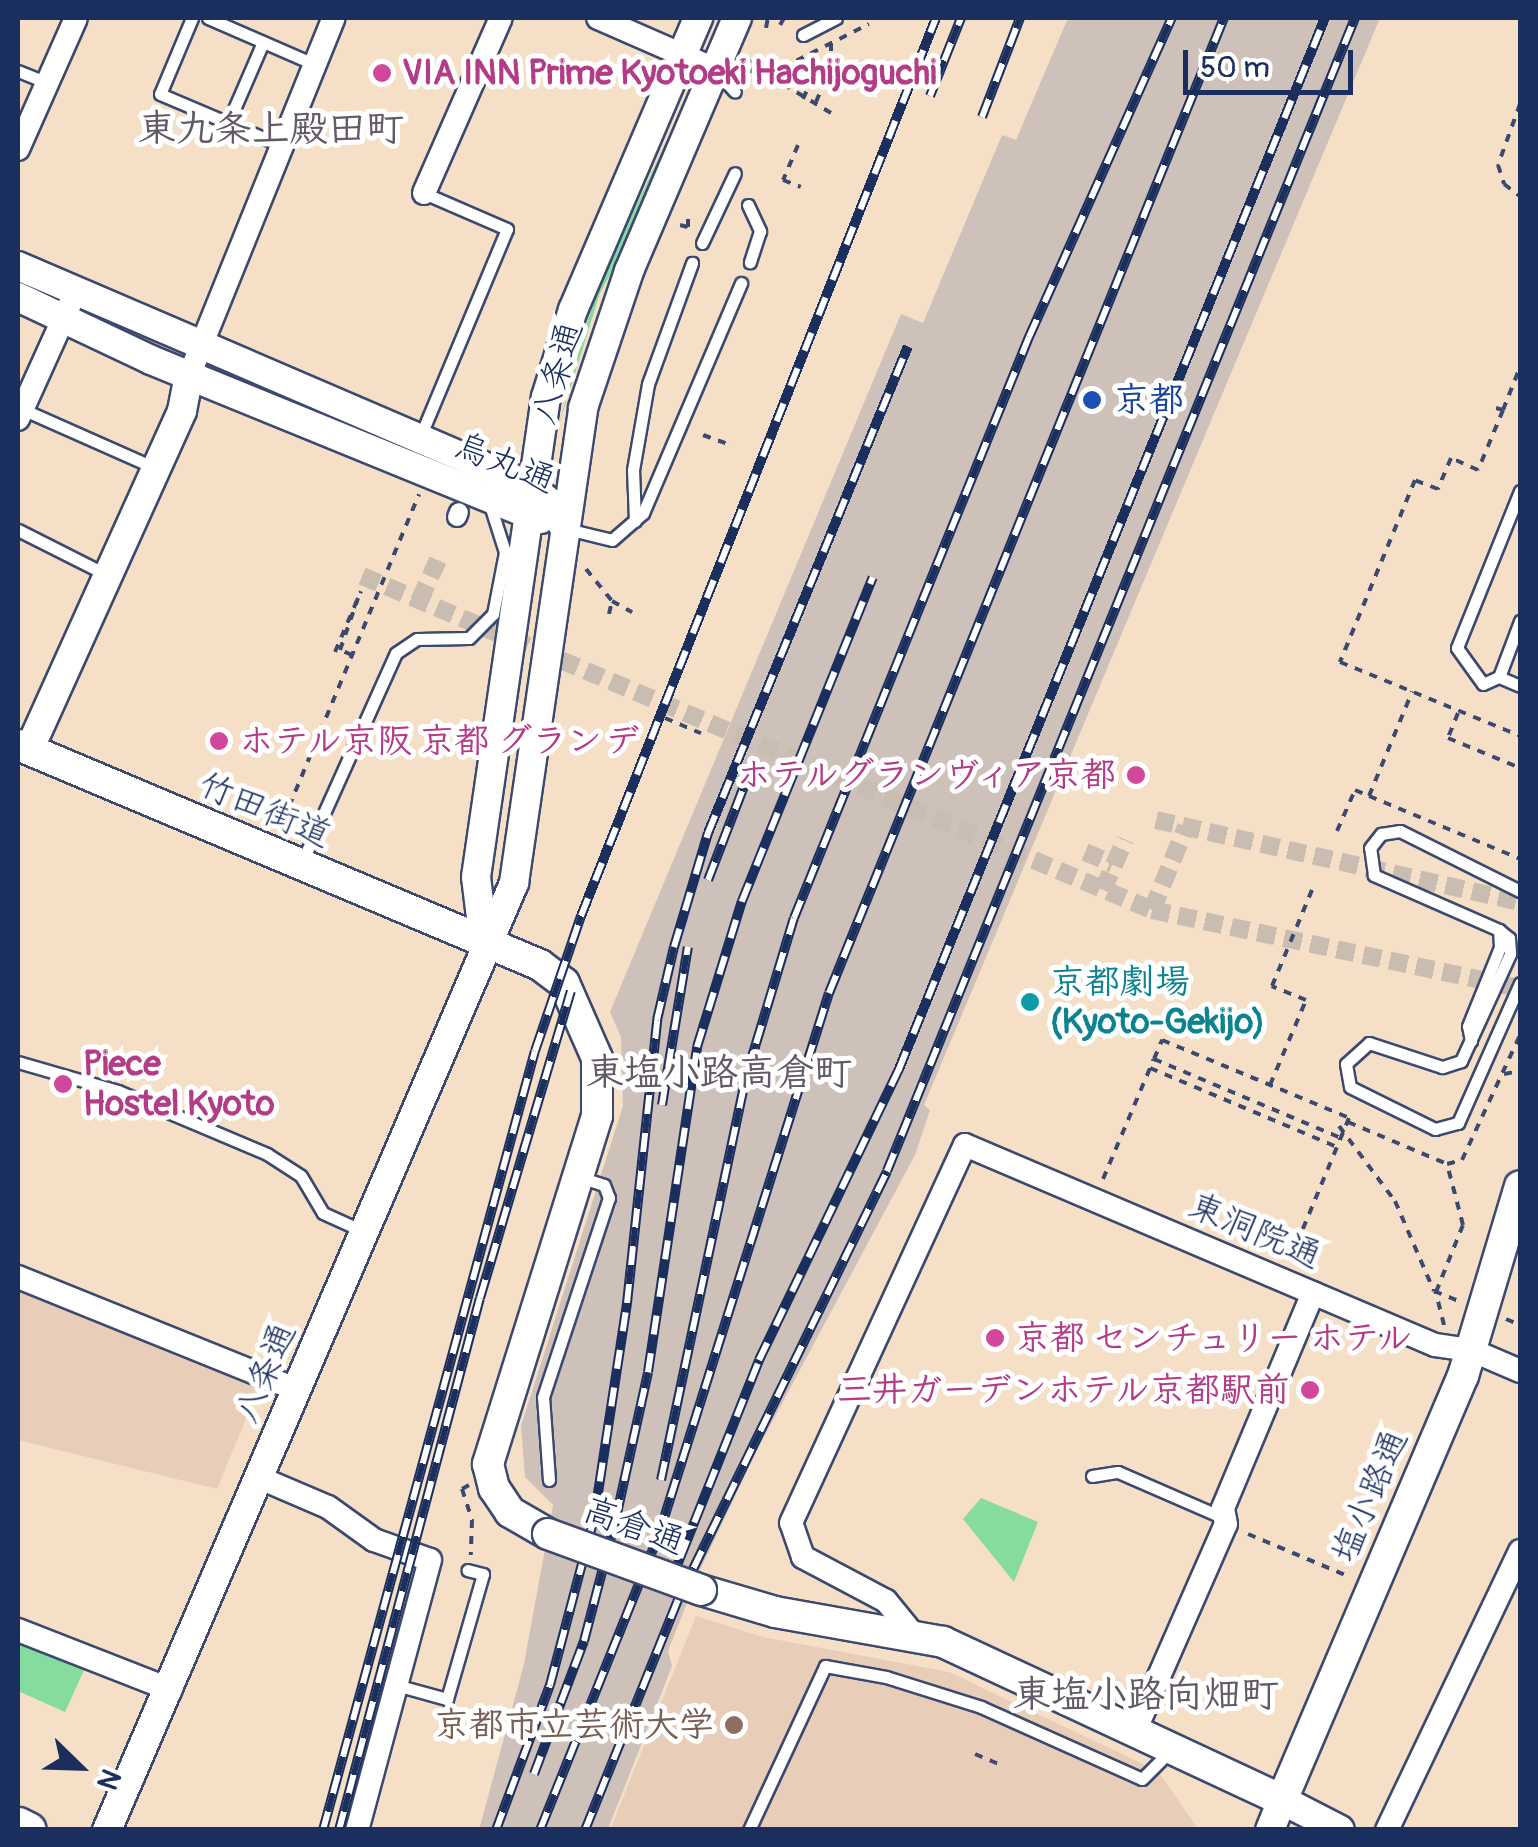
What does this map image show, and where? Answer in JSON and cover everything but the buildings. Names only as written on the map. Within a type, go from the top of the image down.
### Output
[{"type":"highway","points":[[18,1825],[28,1830]]},
{"type":"main road","name":"竹田街道","points":[[23,747],[484,942]]},
{"type":"main road","name":"高倉通","points":[[484,942],[552,972],[586,1026],[600,1088],[488,1464],[510,1512],[548,1534],[700,1590],[775,1612],[913,1634],[974,1653],[1282,1800]]},
{"type":"main road","name":"塩小路通","points":[[1282,1800],[1472,1350],[1520,1186]]},
{"type":"street","points":[[18,149],[76,18]]},
{"type":"street","points":[[23,747],[182,411],[195,348],[334,18]]},
{"type":"street","points":[[424,193],[501,18]]},
{"type":"street","points":[[598,18],[715,69]]},
{"type":"street","name":"八条通","points":[[484,942],[476,877],[528,499],[558,352],[698,18]]},
{"type":"street","name":"八条通","points":[[107,1830],[171,1690],[484,942],[514,883],[575,444],[596,363],[737,18]]},
{"type":"street","name":"烏丸通","points":[[18,266],[195,348],[419,438],[528,499],[564,528]]},
{"type":"street","points":[[20,414],[76,293]]},
{"type":"street","name":"烏丸通","points":[[18,298],[465,508],[528,499]]},
{"type":"street","name":"東洞院通","points":[[913,1634],[886,1601],[803,1557],[791,1523],[965,1145],[1435,1346],[1472,1350],[1520,1371]]},
{"type":"street","points":[[18,1276],[298,1390]]},
{"type":"street","points":[[1134,1731],[1225,1521],[1235,1477],[1312,1294]]},
{"type":"street","points":[[260,1478],[328,1506],[374,1540],[430,1560],[357,1830]]},
{"type":"street","points":[[1387,1830],[1520,1551]]},
{"type":"street","points":[[18,1630],[171,1690]]},
{"type":"street","name":"塩小路通","points":[[1270,1830],[1282,1800]]},
{"type":"street","name":"高倉通","points":[[1282,1800],[1340,1830]]},
{"type":"lane","points":[[192,18],[160,94],[280,145]]},
{"type":"lane","points":[[208,18],[314,64]]},
{"type":"lane","points":[[803,35],[836,18]]},
{"type":"lane","points":[[228,123],[263,42]]},
{"type":"lane","points":[[715,69],[746,66]]},
{"type":"lane","points":[[715,69],[735,92]]},
{"type":"lane","points":[[18,71],[47,82]]},
{"type":"lane","points":[[702,243],[733,184]]},
{"type":"lane","points":[[419,438],[507,229],[424,193]]},
{"type":"lane","points":[[748,205],[760,231],[750,262]]},
{"type":"lane","points":[[634,525],[633,470],[648,384],[692,263]]},
{"type":"lane","points":[[564,528],[604,541],[634,525],[663,477],[742,283]]},
{"type":"lane","points":[[20,414],[155,468]]},
{"type":"lane","points":[[1520,492],[1456,648],[1483,684],[1498,677],[1520,621]]},
{"type":"lane","points":[[300,866],[396,653],[418,640],[469,638],[493,614],[504,539],[465,508]]},
{"type":"lane","points":[[18,530],[105,574]]},
{"type":"lane","points":[[1498,677],[1520,686]]},
{"type":"lane","points":[[1520,891],[1400,831],[1381,834],[1370,848],[1374,875],[1500,930],[1510,954],[1462,1061],[1446,1067],[1369,1043],[1350,1057],[1346,1080],[1361,1098],[1435,1129],[1450,1128],[1469,1107],[1520,983]]},
{"type":"lane","points":[[18,1062],[118,1090],[267,1154],[300,1176],[323,1213],[365,1232]]},
{"type":"lane","points":[[549,1480],[543,1397],[609,1198],[604,1185],[576,1176]]},
{"type":"lane","points":[[1092,1476],[1118,1472],[1225,1521]]},
{"type":"lane","points":[[396,1685],[448,1699],[483,1574],[468,1570]]},
{"type":"lane","points":[[753,1828],[824,1666],[886,1677],[981,1707],[1142,1779],[1172,1749]]},
{"type":"path","points":[[766,28],[768,18]]},
{"type":"path","points":[[780,25],[784,18]]},
{"type":"path","points":[[832,113],[802,100],[768,76],[869,24]]},
{"type":"path","points":[[816,102],[830,68],[831,44]]},
{"type":"path","points":[[802,100],[811,81]]},
{"type":"path","points":[[1520,104],[1498,165],[1504,184],[1520,196]]},
{"type":"path","points":[[798,144],[783,180],[801,186]]},
{"type":"path","points":[[680,224],[688,227],[688,219]]},
{"type":"path","points":[[1520,367],[1478,470],[1451,458],[1438,490],[1415,480],[1340,662],[1520,736]]},
{"type":"path","points":[[704,435],[733,446]]},
{"type":"path","points":[[284,821],[419,494]]},
{"type":"path","points":[[576,570],[588,569],[612,601],[632,612]]},
{"type":"path","points":[[334,652],[361,591]]},
{"type":"path","points":[[352,655],[340,650],[358,598]]},
{"type":"path","points":[[609,614],[612,601]]},
{"type":"path","points":[[1369,796],[1412,692]]},
{"type":"path","points":[[1459,711],[1448,738],[1520,768]]},
{"type":"path","points":[[665,718],[701,733]]},
{"type":"path","points":[[1337,832],[1354,790],[1520,859]]},
{"type":"path","points":[[1270,1085],[1306,1000],[1272,986],[1314,886]]},
{"type":"path","points":[[1100,1188],[1162,1040],[1447,1164],[1470,1154],[1520,1034]]},
{"type":"path","points":[[1154,1059],[1341,1138]]},
{"type":"path","points":[[1150,1068],[1337,1146]]},
{"type":"path","points":[[1504,1074],[1514,1072]]},
{"type":"path","points":[[1287,1266],[1342,1128],[1348,1122]]},
{"type":"path","points":[[1342,1128],[1395,1200],[1436,1292],[1444,1325]]},
{"type":"path","points":[[1436,1292],[1463,1225],[1447,1164]]},
{"type":"path","points":[[1436,1292],[1459,1300]]},
{"type":"path","points":[[1500,1317],[1520,1325]]},
{"type":"path","points":[[468,1570],[472,1520],[462,1488],[469,1484]]},
{"type":"path","points":[[1225,1521],[1372,1586]]},
{"type":"path","points":[[975,1754],[998,1764]]},
{"type":"shaded area","points":[[1068,18],[1380,18],[924,1105],[930,1110],[915,1155],[757,1450],[701,1568],[668,1651],[672,1666],[608,1829],[479,1830],[524,1664],[553,1505],[525,1477],[521,1426],[623,1106],[621,1037],[610,1012],[901,314],[923,323],[1002,135],[1016,140]]},
{"type":"shaded area","points":[[18,1288],[259,1387],[217,1489],[18,1440]]},
{"type":"shaded area","name":"京都市立芸術大学","points":[[696,1616],[763,1637],[949,1672],[1158,1771],[1198,1829],[610,1830]]},
{"type":"green space","points":[[684,104],[630,240],[600,293],[557,431],[596,291]]},
{"type":"green space","points":[[981,1498],[1038,1522],[1014,1582],[963,1519]]},
{"type":"green space","points":[[18,1642],[85,1668],[65,1712],[18,1691]]},
{"type":"tunnel","points":[[419,601],[439,558]]},
{"type":"tunnel","points":[[362,576],[1152,910],[1520,988]]},
{"type":"tunnel","points":[[1156,820],[1520,902]]},
{"type":"tunnel","points":[[1152,910],[1186,827]]},
{"type":"tunnel","points":[[1103,890],[1125,840]]},
{"type":"tunnel","points":[[1085,852],[1113,864]]},
{"type":"railway","points":[[323,1830],[535,1051],[581,916],[936,18]]},
{"type":"railway","points":[[930,96],[961,18]]},
{"type":"railway","points":[[982,117],[1020,18]]},
{"type":"railway","points":[[661,1480],[745,1080],[794,918],[1029,337],[1172,18]]},
{"type":"railway","points":[[540,1830],[659,1534],[829,993],[1224,18]]},
{"type":"railway","points":[[666,1593],[759,1360],[899,1069],[1325,18]]},
{"type":"railway","points":[[585,1830],[677,1602],[887,1171],[1355,18]]},
{"type":"railway","points":[[496,1830],[550,1685],[594,1519],[627,1303],[657,1020],[674,947],[708,833],[908,346]]},
{"type":"railway","points":[[534,1774],[584,1641],[616,1518],[648,1372],[697,1047],[742,901],[873,577]]},
{"type":"railway","points":[[708,880],[749,773]]},
{"type":"railway","points":[[662,1105],[688,947]]},
{"type":"railway","points":[[339,1830],[480,1298],[571,991]]},
{"type":"place","name":"VIA INN Prime Kyotoeki Hachijoguchi","points":[[382,73]]},
{"type":"place","name":"京都","points":[[1092,400]]},
{"type":"place","name":"ホテル京阪 京都 グランデ","points":[[219,741]]},
{"type":"place","name":"ホテルグランヴィア京都","points":[[1136,775]]},
{"type":"place","name":"京都劇場 (Kyoto-Gekijo)","points":[[1030,1002]]},
{"type":"place","name":"Piece Hostel Kyoto","points":[[63,1084]]},
{"type":"place","name":"京都 センチュリー ホテル","points":[[995,1338]]},
{"type":"place","name":"三井ガーデンホテル京都駅前","points":[[1310,1390]]},
{"type":"place","name":"京都市立芸術大学","points":[[734,1725]]},
{"type":"district","name":"東九条上殿田町","points":[[271,130]]},
{"type":"district","name":"東塩小路高倉町","points":[[719,1074]]},
{"type":"district","name":"東塩小路向畑町","points":[[1146,1696]]}]
